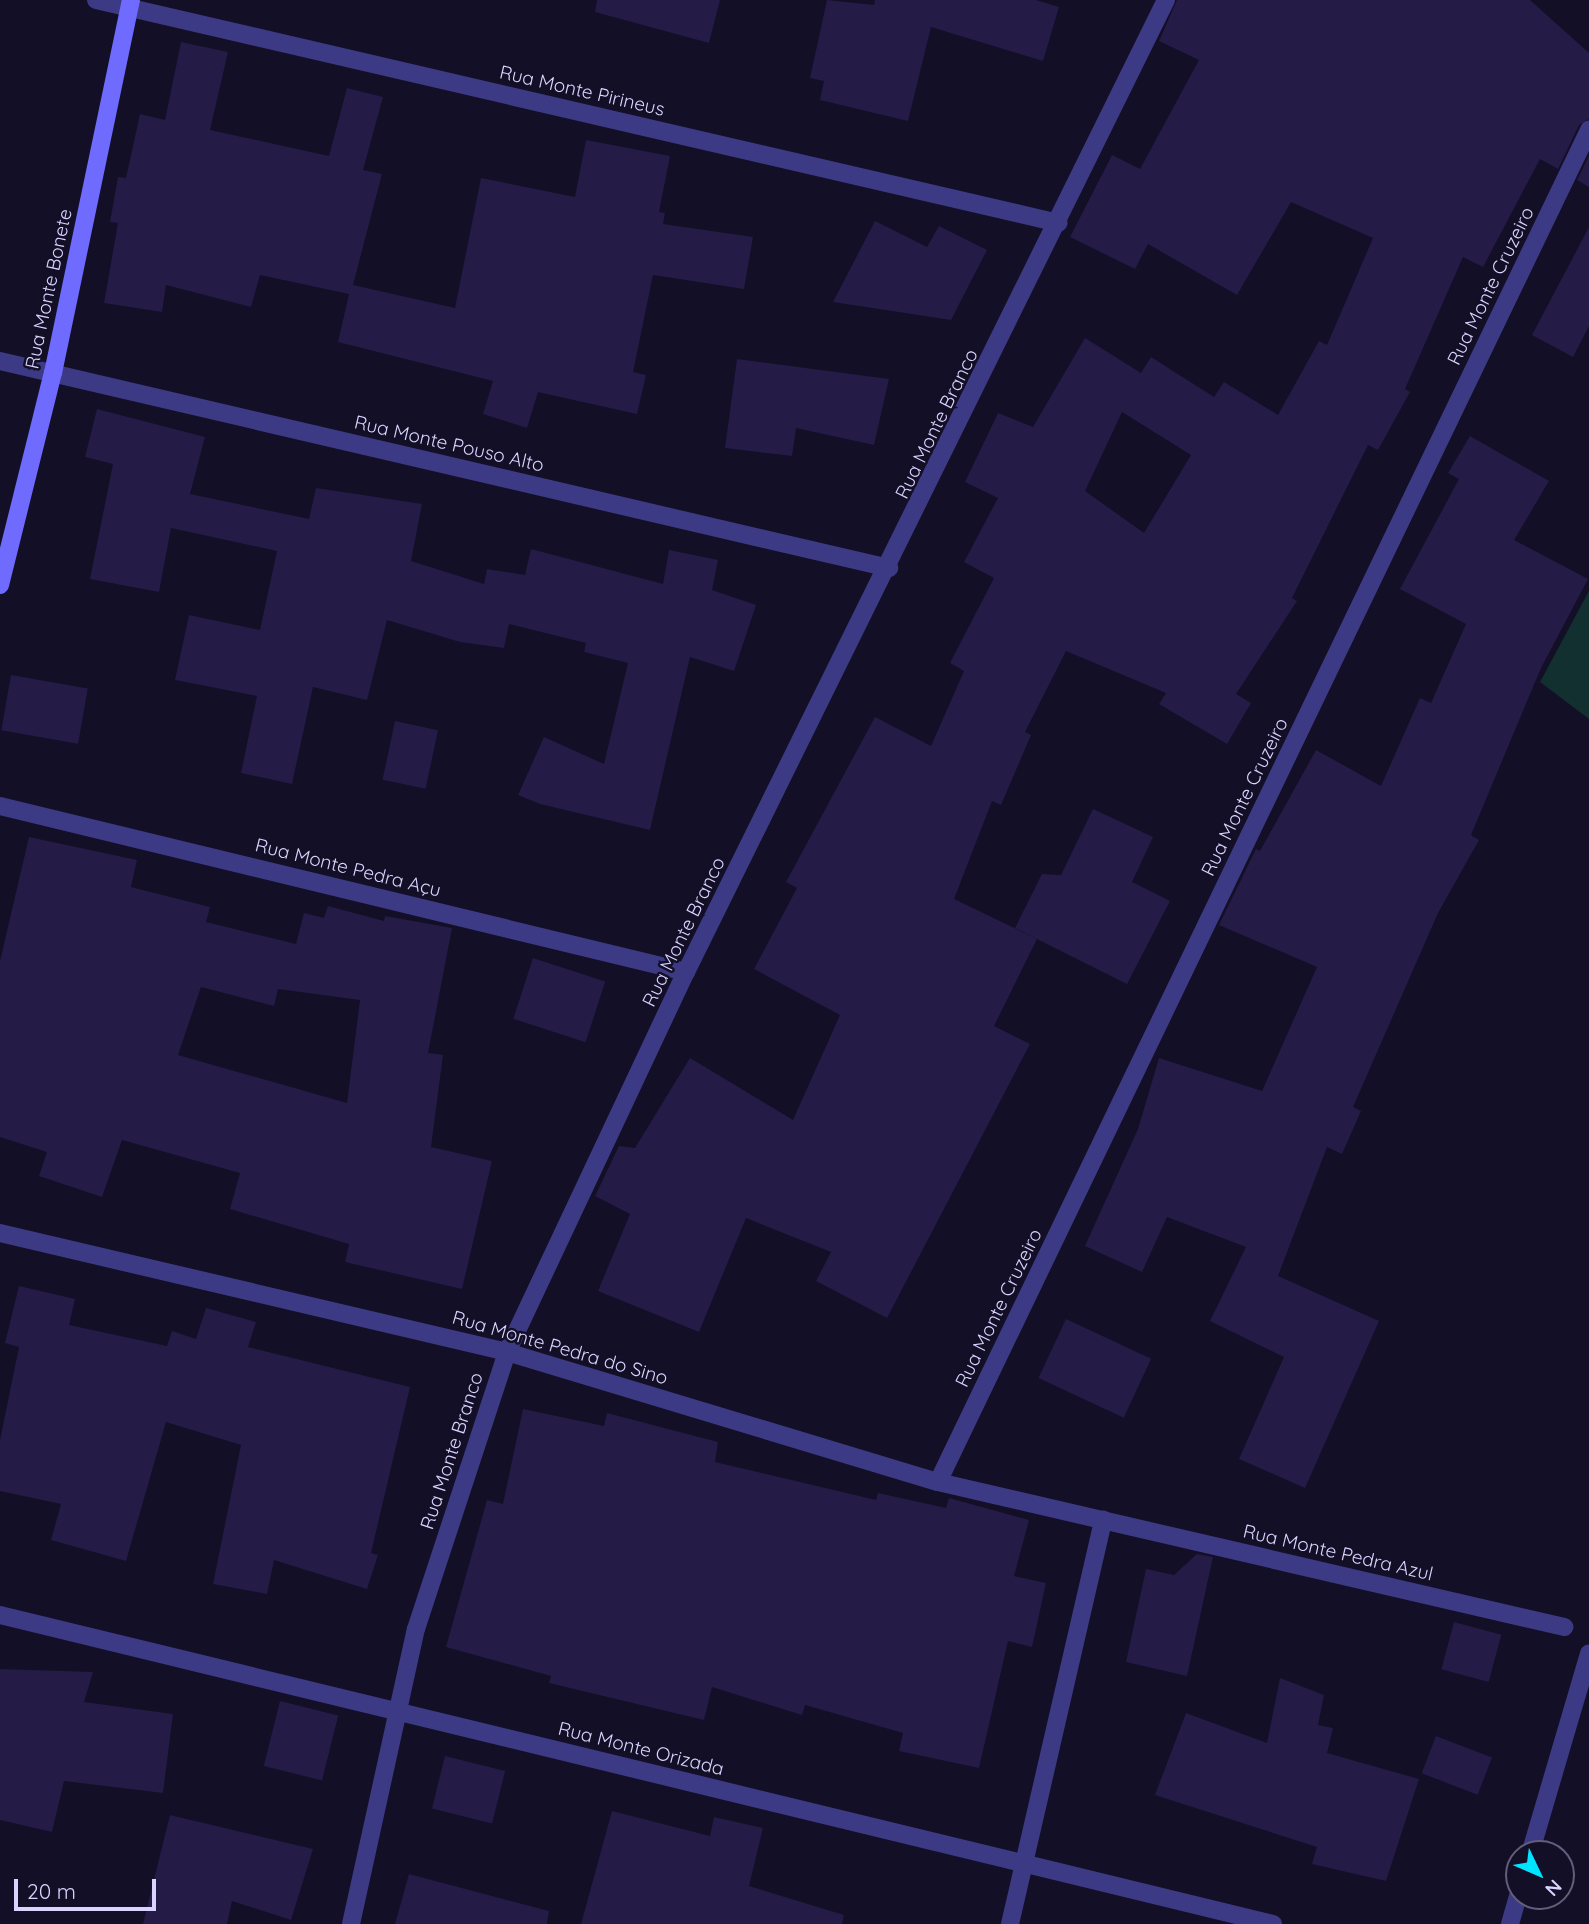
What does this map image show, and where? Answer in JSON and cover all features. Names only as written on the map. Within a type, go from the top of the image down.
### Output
[{"type":"main road","name":"Rua Monte Bonete","points":[[0,584],[53,373],[130,4]]},
{"type":"street","name":"Rua Monte Pirineus","points":[[96,0],[130,4],[1059,223]]},
{"type":"street","name":"Rua Monte Branco","points":[[351,1924],[416,1629],[507,1352],[686,972],[889,568],[1166,0]]},
{"type":"street","name":"Rua Monte Cruzeiro","points":[[938,1482],[1589,130]]},
{"type":"street","name":"Rua Monte Pouso Alto","points":[[0,361],[889,568]]},
{"type":"street","name":"Rua Monte Pedra Açu","points":[[0,806],[686,972]]},
{"type":"street","name":"Rua Monte Pedra do Sino","points":[[0,1233],[507,1352],[938,1482],[1103,1520]]},
{"type":"street","name":"Rua Monte Pedra Azul","points":[[1103,1520],[1564,1628]]},
{"type":"street","points":[[1010,1924],[1103,1520]]},
{"type":"street","name":"Rua Monte Orizada","points":[[0,1615],[1273,1924]]},
{"type":"street","points":[[1534,1840],[1589,1653]]},
{"type":"green space","points":[[1589,591],[1589,719],[1540,682]]},
{"type":"building","points":[[597,0],[720,0],[709,43],[595,12]]},
{"type":"building","points":[[827,0],[874,5],[875,0],[1036,0],[1059,7],[1043,61],[931,27],[908,121],[820,100],[824,81],[810,78]]},
{"type":"building","points":[[1177,0],[1530,0],[1589,53],[1589,119],[1579,125],[1558,169],[1540,159],[1483,267],[1463,257],[1405,389],[1410,392],[1378,450],[1368,445],[1292,598],[1297,601],[1236,694],[1251,703],[1227,744],[1159,704],[1166,693],[1066,651],[1025,732],[1031,735],[1001,805],[992,801],[954,899],[1037,939],[994,1026],[1030,1044],[887,1318],[816,1281],[831,1252],[746,1218],[699,1332],[598,1291],[630,1214],[595,1196],[619,1146],[635,1148],[690,1058],[793,1120],[840,1015],[754,969],[797,888],[786,882],[875,717],[931,746],[964,671],[950,663],[994,578],[964,562],[998,498],[965,482],[998,413],[1033,427],[1085,338],[1141,373],[1151,357],[1214,397],[1224,382],[1278,415],[1319,341],[1327,345],[1373,238],[1291,202],[1237,295],[1148,244],[1135,269],[1070,237],[1112,155],[1140,169],[1199,60],[1159,41]],"holes":[[[1122,412],[1191,455],[1144,533],[1085,491]]]},
{"type":"building","points":[[181,42],[228,52],[210,130],[329,156],[347,88],[383,97],[363,170],[382,174],[353,285],[455,308],[481,178],[575,197],[586,140],[670,156],[659,212],[665,213],[663,224],[753,237],[744,289],[653,275],[633,372],[646,375],[637,414],[538,392],[527,428],[483,414],[493,381],[338,342],[349,294],[260,275],[251,307],[166,285],[162,312],[104,303],[118,223],[110,222],[118,177],[126,178],[140,114],[165,120]]},
{"type":"building","points":[[1589,156],[1589,187],[1577,180]]},
{"type":"building","points":[[875,221],[927,247],[939,226],[987,250],[951,320],[833,302]]},
{"type":"building","points":[[1589,227],[1589,326],[1573,357],[1532,335]]},
{"type":"building","points":[[737,359],[889,379],[874,445],[796,428],[792,456],[725,448]]},
{"type":"building","points":[[97,409],[205,437],[190,494],[309,519],[316,488],[422,504],[411,561],[484,584],[487,569],[525,575],[531,549],[663,584],[669,550],[718,560],[712,590],[756,605],[734,671],[690,657],[650,830],[540,804],[518,795],[544,737],[604,764],[628,663],[584,652],[586,643],[509,624],[504,648],[460,642],[387,620],[367,700],[313,687],[292,784],[241,773],[257,696],[175,680],[189,615],[260,630],[277,551],[171,528],[159,592],[90,579],[113,464],[85,457]]},
{"type":"building","points":[[1470,436],[1549,481],[1514,540],[1588,579],[1541,668],[1471,835],[1479,840],[1438,913],[1353,1107],[1361,1111],[1342,1154],[1327,1147],[1278,1276],[1379,1321],[1305,1488],[1239,1459],[1284,1357],[1210,1321],[1246,1247],[1167,1217],[1142,1272],[1085,1246],[1138,1129],[1159,1058],[1262,1091],[1317,967],[1219,925],[1256,849],[1260,851],[1316,750],[1381,786],[1420,698],[1431,703],[1466,624],[1400,589],[1459,479],[1448,473]]},
{"type":"building","points":[[11,675],[88,689],[78,744],[1,730]]},
{"type":"building","points":[[395,721],[438,730],[426,789],[383,780]]},
{"type":"building","points":[[1093,809],[1153,837],[1132,882],[1170,901],[1127,984],[1015,928],[1042,874],[1061,875]]},
{"type":"building","points":[[29,837],[137,860],[131,887],[210,907],[206,922],[296,944],[304,913],[324,918],[328,906],[384,921],[385,916],[452,928],[428,1053],[443,1055],[431,1147],[492,1161],[462,1289],[345,1262],[349,1244],[230,1209],[240,1173],[122,1140],[102,1197],[39,1176],[47,1152],[0,1137],[0,961]],"holes":[[[201,987],[274,1006],[278,989],[360,1000],[347,1103],[178,1055]]]},
{"type":"building","points":[[533,958],[605,981],[586,1042],[513,1019]]},
{"type":"building","points":[[19,1286],[75,1299],[69,1325],[167,1346],[172,1331],[196,1339],[206,1308],[256,1322],[248,1347],[410,1387],[371,1553],[378,1555],[367,1589],[274,1560],[267,1594],[213,1584],[241,1445],[166,1422],[126,1561],[51,1540],[61,1504],[0,1491],[0,1440],[19,1347],[5,1343]]},
{"type":"building","points":[[1066,1319],[1151,1359],[1124,1418],[1039,1378]]},
{"type":"building","points":[[523,1409],[604,1426],[607,1413],[718,1442],[715,1462],[876,1500],[878,1493],[946,1508],[949,1498],[1029,1520],[1014,1576],[1046,1583],[1032,1647],[1008,1641],[979,1768],[899,1751],[903,1733],[805,1705],[802,1715],[712,1687],[704,1720],[549,1683],[551,1676],[446,1647],[487,1500],[503,1504]]},
{"type":"building","points":[[1197,1554],[1213,1557],[1187,1676],[1126,1662],[1146,1569],[1174,1575]]},
{"type":"building","points":[[1454,1622],[1501,1635],[1489,1682],[1441,1669]]},
{"type":"building","points":[[0,1669],[93,1672],[84,1702],[173,1714],[163,1793],[64,1781],[52,1832],[0,1820]]},
{"type":"building","points":[[1280,1678],[1324,1695],[1318,1725],[1333,1728],[1327,1753],[1419,1779],[1386,1881],[1312,1864],[1317,1847],[1155,1795],[1186,1713],[1267,1743]]},
{"type":"building","points":[[280,1701],[338,1716],[322,1781],[264,1766]]},
{"type":"building","points":[[1436,1736],[1492,1758],[1478,1795],[1422,1773]]},
{"type":"building","points":[[445,1756],[505,1771],[492,1823],[432,1808]]},
{"type":"building","points":[[612,1811],[710,1836],[714,1817],[763,1828],[749,1886],[844,1915],[842,1924],[581,1924]]},
{"type":"building","points":[[170,1815],[313,1849],[291,1920],[232,1901],[227,1924],[143,1924]]},
{"type":"building","points":[[409,1874],[549,1911],[547,1924],[395,1924]]}]
